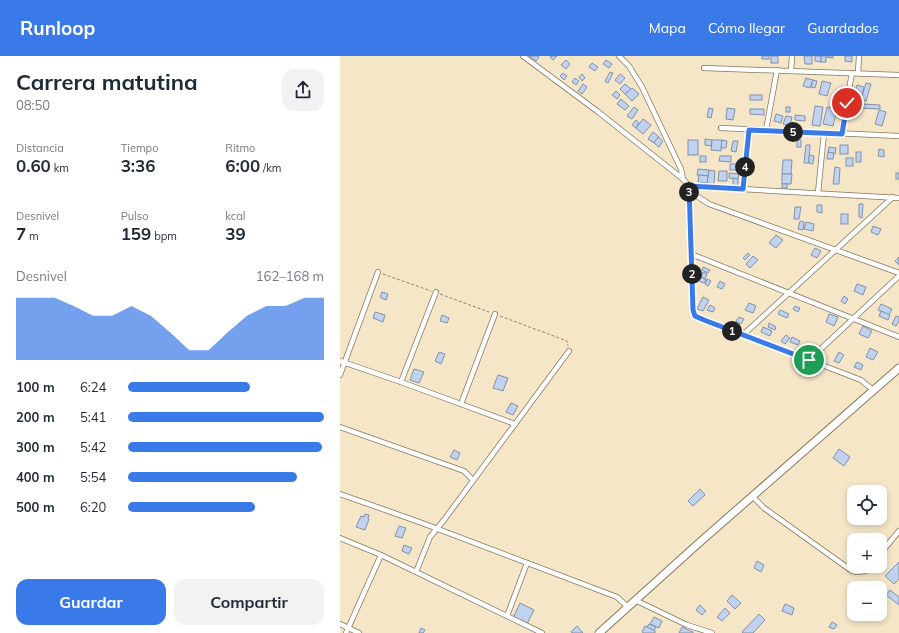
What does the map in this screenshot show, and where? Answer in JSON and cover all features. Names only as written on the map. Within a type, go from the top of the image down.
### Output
[{"type":"main road","points":[[599,633],[752,496],[899,368]]},
{"type":"street","points":[[523,56],[597,111],[684,179]]},
{"type":"street","points":[[619,56],[629,66],[642,87],[689,189],[693,310],[695,316],[861,380],[873,390]]},
{"type":"street","points":[[791,71],[792,56]]},
{"type":"street","points":[[858,73],[859,56]]},
{"type":"street","points":[[704,68],[899,75]]},
{"type":"street","points":[[766,130],[777,70]]},
{"type":"street","points":[[842,134],[852,73]]},
{"type":"street","points":[[721,128],[899,136]]},
{"type":"street","points":[[743,189],[749,130]]},
{"type":"street","points":[[818,193],[824,133]]},
{"type":"street","points":[[689,189],[743,189],[899,198]]},
{"type":"street","points":[[689,189],[709,204],[899,273]]},
{"type":"street","points":[[743,335],[893,198]]},
{"type":"street","points":[[691,254],[899,337]]},
{"type":"street","points":[[340,375],[342,361],[378,272]]},
{"type":"street","points":[[809,360],[899,276]]},
{"type":"street","points":[[401,382],[436,292]]},
{"type":"street","points":[[461,404],[494,314]]},
{"type":"street","points":[[416,572],[430,537],[569,351]]},
{"type":"street","points":[[342,361],[515,424]]},
{"type":"street","points":[[340,427],[464,471],[473,480]]},
{"type":"street","points":[[340,494],[617,597],[628,607]]},
{"type":"street","points":[[752,496],[764,508],[847,567]]},
{"type":"street","points":[[887,546],[899,531]]},
{"type":"street","points":[[340,538],[380,555],[542,633]]},
{"type":"street","points":[[347,630],[380,555]]},
{"type":"street","points":[[506,616],[527,563]]},
{"type":"street","points":[[635,600],[687,625],[712,633]]},
{"type":"street","points":[[340,624],[347,630],[359,633]]},
{"type":"path","points":[[378,272],[567,341],[569,351]]},
{"type":"building","points":[[529,56],[537,56],[539,57],[536,61]]},
{"type":"building","points":[[557,56],[553,60],[550,57]]},
{"type":"building","points":[[762,56],[769,56],[769,59],[762,59]]},
{"type":"building","points":[[771,56],[778,56],[778,63],[771,63]]},
{"type":"building","points":[[804,56],[812,56],[812,64],[805,64]]},
{"type":"building","points":[[815,56],[821,56],[821,62],[815,61]]},
{"type":"building","points":[[821,56],[833,56],[833,58],[826,57],[826,62],[821,62]]},
{"type":"building","points":[[845,56],[852,56],[852,62],[845,61]]},
{"type":"building","points":[[566,60],[570,64],[566,69],[561,65]]},
{"type":"building","points":[[606,60],[612,64],[609,68],[603,64]]},
{"type":"building","points":[[592,63],[598,67],[595,71],[589,67]]},
{"type":"building","points":[[610,72],[613,73],[608,83],[605,81]]},
{"type":"building","points":[[563,73],[567,76],[564,80],[560,76]]},
{"type":"building","points":[[582,74],[585,78],[582,81],[579,77]]},
{"type":"building","points":[[620,74],[625,78],[620,84],[615,80]]},
{"type":"building","points":[[575,78],[579,81],[576,85],[572,82]]},
{"type":"building","points":[[806,78],[813,80],[810,88],[803,86]]},
{"type":"building","points":[[813,80],[817,81],[815,88],[811,87]]},
{"type":"building","points":[[822,81],[831,83],[827,96],[819,94]]},
{"type":"building","points":[[866,83],[871,84],[866,101],[861,99]]},
{"type":"building","points":[[583,84],[587,87],[582,94],[578,91]]},
{"type":"building","points":[[625,84],[631,89],[625,94],[620,89]]},
{"type":"building","points":[[857,85],[864,87],[861,99],[853,97]]},
{"type":"building","points":[[632,88],[639,94],[632,101],[625,94]]},
{"type":"building","points":[[616,91],[620,95],[617,99],[612,95]]},
{"type":"building","points":[[750,95],[762,95],[762,100],[750,100]]},
{"type":"building","points":[[621,99],[629,106],[625,110],[617,104]]},
{"type":"building","points":[[861,104],[880,105],[880,109],[860,108]]},
{"type":"building","points":[[815,106],[823,107],[820,126],[812,125]]},
{"type":"building","points":[[634,107],[638,110],[632,119],[627,116]]},
{"type":"building","points":[[786,107],[790,107],[790,112],[786,112]]},
{"type":"building","points":[[827,107],[837,109],[833,126],[823,124]]},
{"type":"building","points":[[709,108],[713,109],[711,118],[707,117]]},
{"type":"building","points":[[727,108],[735,109],[733,120],[726,119]]},
{"type":"building","points":[[750,109],[764,109],[764,115],[750,114]]},
{"type":"building","points":[[879,110],[886,112],[882,126],[875,124]]},
{"type":"building","points":[[776,114],[783,116],[781,123],[774,121]]},
{"type":"building","points":[[795,115],[805,116],[805,121],[795,120]]},
{"type":"building","points":[[786,116],[792,117],[790,126],[783,124]]},
{"type":"building","points":[[643,119],[651,125],[643,134],[636,128]]},
{"type":"building","points":[[636,120],[639,123],[636,128],[632,125]]},
{"type":"building","points":[[653,132],[659,137],[654,143],[648,139]]},
{"type":"building","points":[[658,137],[663,141],[659,147],[654,143]]},
{"type":"building","points":[[705,139],[712,140],[712,146],[705,145]]},
{"type":"building","points":[[688,140],[698,140],[698,155],[688,155]]},
{"type":"building","points":[[712,140],[722,140],[721,151],[711,150]]},
{"type":"building","points":[[722,140],[727,141],[726,148],[721,148]]},
{"type":"building","points":[[797,140],[801,140],[801,147],[797,147]]},
{"type":"building","points":[[733,141],[738,141],[736,152],[731,151]]},
{"type":"building","points":[[806,145],[810,145],[809,163],[804,163]]},
{"type":"building","points":[[840,145],[848,145],[848,154],[840,154]]},
{"type":"building","points":[[829,147],[836,148],[835,154],[828,152]]},
{"type":"building","points":[[879,149],[884,150],[884,157],[878,156]]},
{"type":"building","points":[[828,152],[834,153],[833,159],[827,159]]},
{"type":"building","points":[[856,152],[861,152],[861,162],[856,162]]},
{"type":"building","points":[[809,155],[814,156],[813,164],[809,163]]},
{"type":"building","points":[[700,156],[706,156],[706,162],[700,162]]},
{"type":"building","points":[[720,156],[731,156],[731,162],[719,161]]},
{"type":"building","points":[[846,158],[853,158],[853,166],[846,166]]},
{"type":"building","points":[[783,160],[792,160],[791,174],[782,174]]},
{"type":"building","points":[[730,164],[740,164],[740,170],[730,170]]},
{"type":"building","points":[[835,167],[840,168],[839,184],[833,184]]},
{"type":"building","points":[[698,169],[709,170],[708,176],[697,175]]},
{"type":"building","points":[[709,170],[715,171],[714,184],[707,183]]},
{"type":"building","points":[[719,171],[727,171],[727,181],[718,181]]},
{"type":"building","points":[[729,173],[739,174],[738,179],[729,178]]},
{"type":"building","points":[[896,173],[899,173],[899,179],[896,179]]},
{"type":"building","points":[[782,174],[792,174],[791,184],[782,184]]},
{"type":"building","points":[[699,175],[708,176],[707,183],[698,182]]},
{"type":"building","points":[[733,178],[738,179],[738,186],[733,185]]},
{"type":"building","points":[[782,184],[787,184],[787,188],[782,188]]},
{"type":"building","points":[[859,204],[863,204],[862,218],[859,217]]},
{"type":"building","points":[[817,205],[822,205],[822,213],[817,212]]},
{"type":"building","points":[[795,207],[801,207],[799,219],[794,219]]},
{"type":"building","points":[[841,214],[848,214],[848,224],[841,224]]},
{"type":"building","points":[[800,221],[804,222],[803,230],[798,229]]},
{"type":"building","points":[[806,222],[814,224],[813,231],[804,229]]},
{"type":"building","points":[[873,226],[881,229],[878,235],[871,232]]},
{"type":"building","points":[[776,235],[783,240],[776,248],[769,243]]},
{"type":"building","points":[[815,248],[821,251],[817,258],[811,255]]},
{"type":"building","points":[[748,253],[750,255],[745,260],[743,258]]},
{"type":"building","points":[[753,256],[758,260],[750,268],[746,264]]},
{"type":"building","points":[[899,257],[899,265],[895,261]]},
{"type":"building","points":[[703,267],[710,270],[708,273],[702,270]]},
{"type":"building","points":[[703,272],[707,274],[705,279],[701,277]]},
{"type":"building","points":[[701,277],[706,280],[704,283],[699,281]]},
{"type":"building","points":[[707,279],[711,281],[708,286],[705,284]]},
{"type":"building","points":[[720,281],[725,284],[722,289],[717,287]]},
{"type":"building","points":[[857,284],[866,287],[863,295],[854,291]]},
{"type":"building","points":[[382,292],[388,294],[386,300],[380,297]]},
{"type":"building","points":[[844,296],[848,299],[845,304],[841,301]]},
{"type":"building","points":[[703,297],[709,300],[703,311],[697,309]]},
{"type":"building","points":[[749,303],[756,306],[753,313],[745,310]]},
{"type":"building","points":[[881,304],[892,309],[889,315],[878,310]]},
{"type":"building","points":[[710,305],[715,308],[713,312],[707,310]]},
{"type":"building","points":[[795,306],[800,308],[798,312],[793,309]]},
{"type":"building","points":[[780,310],[789,314],[787,318],[778,314]]},
{"type":"building","points":[[881,311],[890,315],[888,320],[879,316]]},
{"type":"building","points":[[375,312],[385,315],[383,322],[373,318]]},
{"type":"building","points":[[829,314],[838,317],[834,326],[826,322]]},
{"type":"building","points":[[442,315],[449,318],[447,323],[440,321]]},
{"type":"building","points":[[896,316],[899,317],[899,321],[896,326],[892,324]]},
{"type":"building","points":[[739,317],[744,319],[741,324],[736,321]]},
{"type":"building","points":[[769,323],[776,327],[775,330],[768,327]]},
{"type":"building","points":[[863,326],[872,331],[868,338],[859,334]]},
{"type":"building","points":[[763,327],[772,331],[770,336],[761,332]]},
{"type":"building","points":[[786,335],[790,338],[785,344],[781,341]]},
{"type":"building","points":[[792,337],[800,341],[798,345],[790,342]]},
{"type":"building","points":[[870,348],[878,352],[873,360],[866,357]]},
{"type":"building","points":[[439,352],[445,354],[441,364],[435,361]]},
{"type":"building","points":[[839,352],[844,355],[839,363],[834,361]]},
{"type":"building","points":[[857,362],[863,365],[861,370],[854,367]]},
{"type":"building","points":[[414,369],[424,372],[419,383],[410,380]]},
{"type":"building","points":[[498,375],[508,378],[503,391],[493,388]]},
{"type":"building","points":[[511,403],[518,406],[513,415],[506,412]]},
{"type":"building","points":[[839,449],[850,457],[844,466],[833,458]]},
{"type":"building","points":[[454,450],[460,453],[457,460],[450,457]]},
{"type":"building","points":[[700,489],[705,495],[693,506],[688,501]]},
{"type":"building","points":[[365,514],[369,515],[369,519],[365,530],[356,527],[361,516],[364,517]]},
{"type":"building","points":[[399,526],[406,528],[402,538],[395,536]]},
{"type":"building","points":[[404,545],[412,548],[409,554],[402,551]]},
{"type":"building","points":[[757,561],[764,565],[761,572],[754,568]]},
{"type":"building","points":[[899,562],[899,579],[894,584],[885,576]]},
{"type":"building","points":[[890,590],[899,597],[899,605],[887,596]]},
{"type":"building","points":[[732,595],[741,603],[735,609],[727,601]]},
{"type":"building","points":[[520,603],[534,610],[527,624],[513,618]]},
{"type":"building","points":[[785,604],[794,608],[792,615],[782,611]]},
{"type":"building","points":[[700,605],[706,611],[702,615],[696,610]]},
{"type":"building","points":[[725,608],[730,613],[722,621],[717,617]]},
{"type":"building","points":[[759,614],[765,620],[753,633],[743,633],[742,632]]},
{"type":"building","points":[[654,617],[662,621],[659,628],[650,624]]},
{"type":"building","points":[[832,622],[837,625],[834,629],[829,627]]},
{"type":"building","points":[[649,624],[656,627],[654,631],[647,627]]},
{"type":"building","points":[[577,626],[583,633],[571,632]]},
{"type":"building","points":[[645,626],[655,631],[655,633],[642,632]]},
{"type":"building","points":[[682,627],[693,632],[693,633],[679,633]]},
{"type":"building","points":[[421,628],[425,630],[423,633],[419,633]]},
{"type":"route","points":[[809,360],[695,316],[693,310],[689,186],[743,189],[749,130],[842,134],[847,103]]}]
